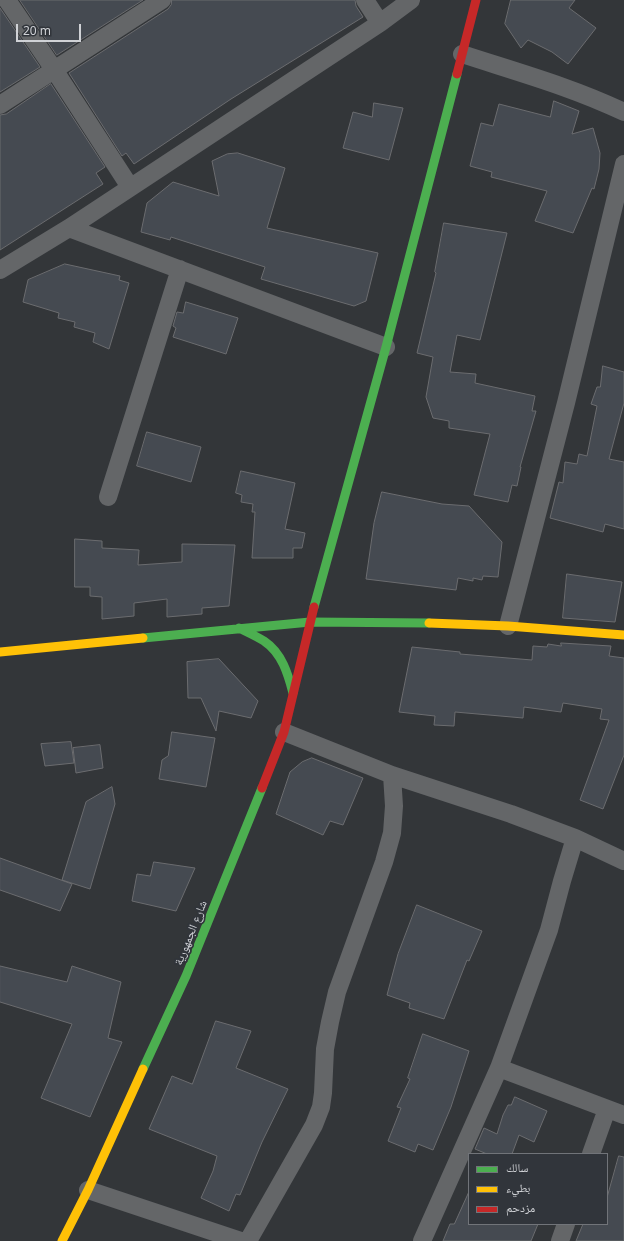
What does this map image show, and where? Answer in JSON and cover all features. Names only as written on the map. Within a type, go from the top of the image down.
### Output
[{"type":"main road","name":"شارع الجمهورية","points":[[62,1241],[88,1190],[186,976],[284,732],[310,622],[386,346],[476,0]]},
{"type":"main road","points":[[0,652],[310,622],[390,622],[508,626],[624,635]]},
{"type":"main road","points":[[238,628],[268,643],[279,656],[288,671],[293,694]]},
{"type":"street","points":[[7,0],[55,70],[130,187]]},
{"type":"street","points":[[0,106],[162,0]]},
{"type":"street","points":[[365,0],[380,23]]},
{"type":"street","points":[[0,270],[70,228],[380,23],[411,0]]},
{"type":"street","points":[[462,54],[551,82],[603,102],[624,112]]},
{"type":"street","points":[[508,626],[566,403],[624,164]]},
{"type":"street","points":[[70,228],[386,346]]},
{"type":"street","points":[[108,497],[180,269]]},
{"type":"street","points":[[284,732],[392,775],[511,814],[575,838],[624,861]]},
{"type":"street","points":[[248,1241],[314,1125],[321,1106],[325,1049],[337,992],[384,862],[392,833],[394,806],[392,775]]},
{"type":"street","points":[[422,1241],[499,1068],[549,930],[575,838]]},
{"type":"street","points":[[499,1068],[624,1115]]},
{"type":"street","points":[[591,1153],[607,1109]]},
{"type":"street","points":[[88,1190],[241,1241]]},
{"type":"street","points":[[560,1241],[566,1225]]},
{"type":"building","points":[[20,0],[143,0],[57,55]]},
{"type":"building","points":[[172,0],[355,0],[356,6],[363,17],[231,99],[134,164],[126,153],[122,156],[69,73],[168,9]]},
{"type":"building","points":[[511,0],[575,0],[569,8],[596,28],[568,64],[552,52],[528,40],[521,48],[505,24]]},
{"type":"building","points":[[0,8],[40,67],[0,92]]},
{"type":"building","points":[[51,84],[105,167],[96,173],[103,184],[0,250],[0,115],[6,114]]},
{"type":"building","points":[[554,101],[579,111],[572,134],[593,128],[600,153],[599,169],[594,189],[592,188],[573,233],[535,221],[547,191],[491,177],[492,172],[470,166],[481,123],[493,126],[499,104],[550,117]]},
{"type":"building","points":[[374,103],[403,108],[389,160],[343,148],[353,112],[372,117]]},
{"type":"building","points":[[238,153],[285,168],[267,228],[378,253],[366,301],[354,306],[261,279],[265,267],[171,237],[170,240],[141,232],[147,203],[173,182],[219,196],[212,161],[227,154]]},
{"type":"building","points":[[444,223],[507,233],[480,340],[457,335],[450,372],[476,374],[475,383],[535,396],[532,411],[536,411],[520,467],[517,486],[512,485],[508,502],[474,495],[490,434],[449,428],[449,421],[433,418],[426,397],[433,357],[417,353],[436,273]]},
{"type":"building","points":[[65,264],[120,276],[119,280],[129,283],[109,349],[93,342],[95,333],[74,327],[75,322],[58,318],[59,313],[23,302],[28,280]]},
{"type":"building","points":[[186,302],[238,318],[226,354],[173,337],[176,328],[173,326],[177,312],[183,313]]},
{"type":"building","points":[[603,366],[624,372],[624,403],[609,459],[624,462],[624,529],[605,524],[603,532],[550,518],[559,482],[563,483],[565,462],[577,464],[579,454],[587,456],[597,406],[591,404],[597,387],[600,387]]},
{"type":"building","points":[[147,432],[201,447],[191,482],[137,466]]},
{"type":"building","points":[[241,471],[295,483],[285,529],[305,533],[302,548],[293,548],[293,558],[252,558],[255,512],[252,512],[253,504],[241,502],[242,495],[236,493]]},
{"type":"building","points":[[382,492],[442,504],[469,506],[502,542],[498,577],[483,576],[482,580],[473,578],[473,581],[458,578],[456,590],[366,579],[374,523]]},
{"type":"building","points":[[75,539],[102,541],[102,548],[139,550],[138,565],[182,562],[182,544],[235,545],[229,606],[202,608],[202,614],[167,617],[167,599],[134,603],[134,616],[102,619],[102,597],[90,596],[90,587],[75,587]]},
{"type":"building","points":[[567,574],[622,582],[615,622],[563,618]]},
{"type":"building","points":[[561,643],[611,646],[609,656],[624,658],[624,755],[603,809],[580,800],[609,720],[600,719],[602,709],[563,703],[561,712],[524,707],[523,718],[455,712],[454,726],[434,725],[435,716],[399,712],[412,647],[460,652],[460,654],[532,660],[533,646],[547,647],[548,644],[561,646]]},
{"type":"building","points":[[219,659],[258,701],[251,718],[219,711],[216,731],[201,698],[188,698],[187,662]]},
{"type":"building","points":[[172,732],[215,738],[206,787],[159,779],[162,760],[168,756]]},
{"type":"building","points":[[71,742],[74,763],[45,766],[41,744]]},
{"type":"building","points":[[100,745],[103,768],[76,773],[73,748]]},
{"type":"building","points":[[312,758],[363,778],[343,825],[330,821],[323,835],[276,814],[290,772],[302,762]]},
{"type":"building","points":[[112,787],[115,804],[90,889],[62,880],[86,802]]},
{"type":"building","points":[[0,858],[72,884],[60,911],[0,890]]},
{"type":"building","points":[[154,862],[195,868],[176,911],[132,901],[137,874],[150,876]]},
{"type":"building","points":[[417,905],[482,931],[469,961],[467,960],[444,1019],[409,1008],[410,1003],[387,995],[398,954]]},
{"type":"building","points":[[0,966],[67,982],[72,966],[121,982],[108,1038],[122,1042],[90,1117],[41,1098],[72,1024],[0,1002]]},
{"type":"building","points":[[216,1021],[251,1031],[236,1068],[288,1089],[262,1142],[240,1195],[236,1194],[229,1211],[201,1198],[213,1171],[217,1156],[149,1129],[172,1076],[192,1084]]},
{"type":"building","points":[[423,1034],[469,1051],[451,1107],[433,1150],[418,1144],[415,1152],[388,1141],[401,1108],[397,1107],[410,1079],[408,1078]]},
{"type":"building","points":[[515,1097],[547,1111],[534,1142],[519,1135],[512,1153],[485,1153],[475,1149],[484,1128],[497,1134],[503,1115],[508,1105],[511,1105]]},
{"type":"building","points":[[619,1156],[624,1157],[624,1241],[576,1241],[583,1225],[608,1225],[608,1194]]},
{"type":"building","points":[[468,1194],[468,1225],[538,1225],[531,1241],[443,1241],[450,1224],[454,1224]]},
{"type":"traffic: fast","points":[[314,607],[386,347],[457,74]]},
{"type":"traffic: fast","points":[[143,638],[310,622],[429,623]]},
{"type":"traffic: fast","points":[[239,628],[264,641],[280,658],[293,693]]},
{"type":"traffic: fast","points":[[143,1069],[186,976],[262,788]]},
{"type":"traffic: slow","points":[[429,623],[508,626],[624,635]]},
{"type":"traffic: slow","points":[[0,652],[143,638]]},
{"type":"traffic: slow","points":[[62,1241],[88,1190],[143,1069]]},
{"type":"traffic: jam","points":[[457,74],[476,0]]},
{"type":"traffic: jam","points":[[262,788],[284,732],[314,607]]}]
